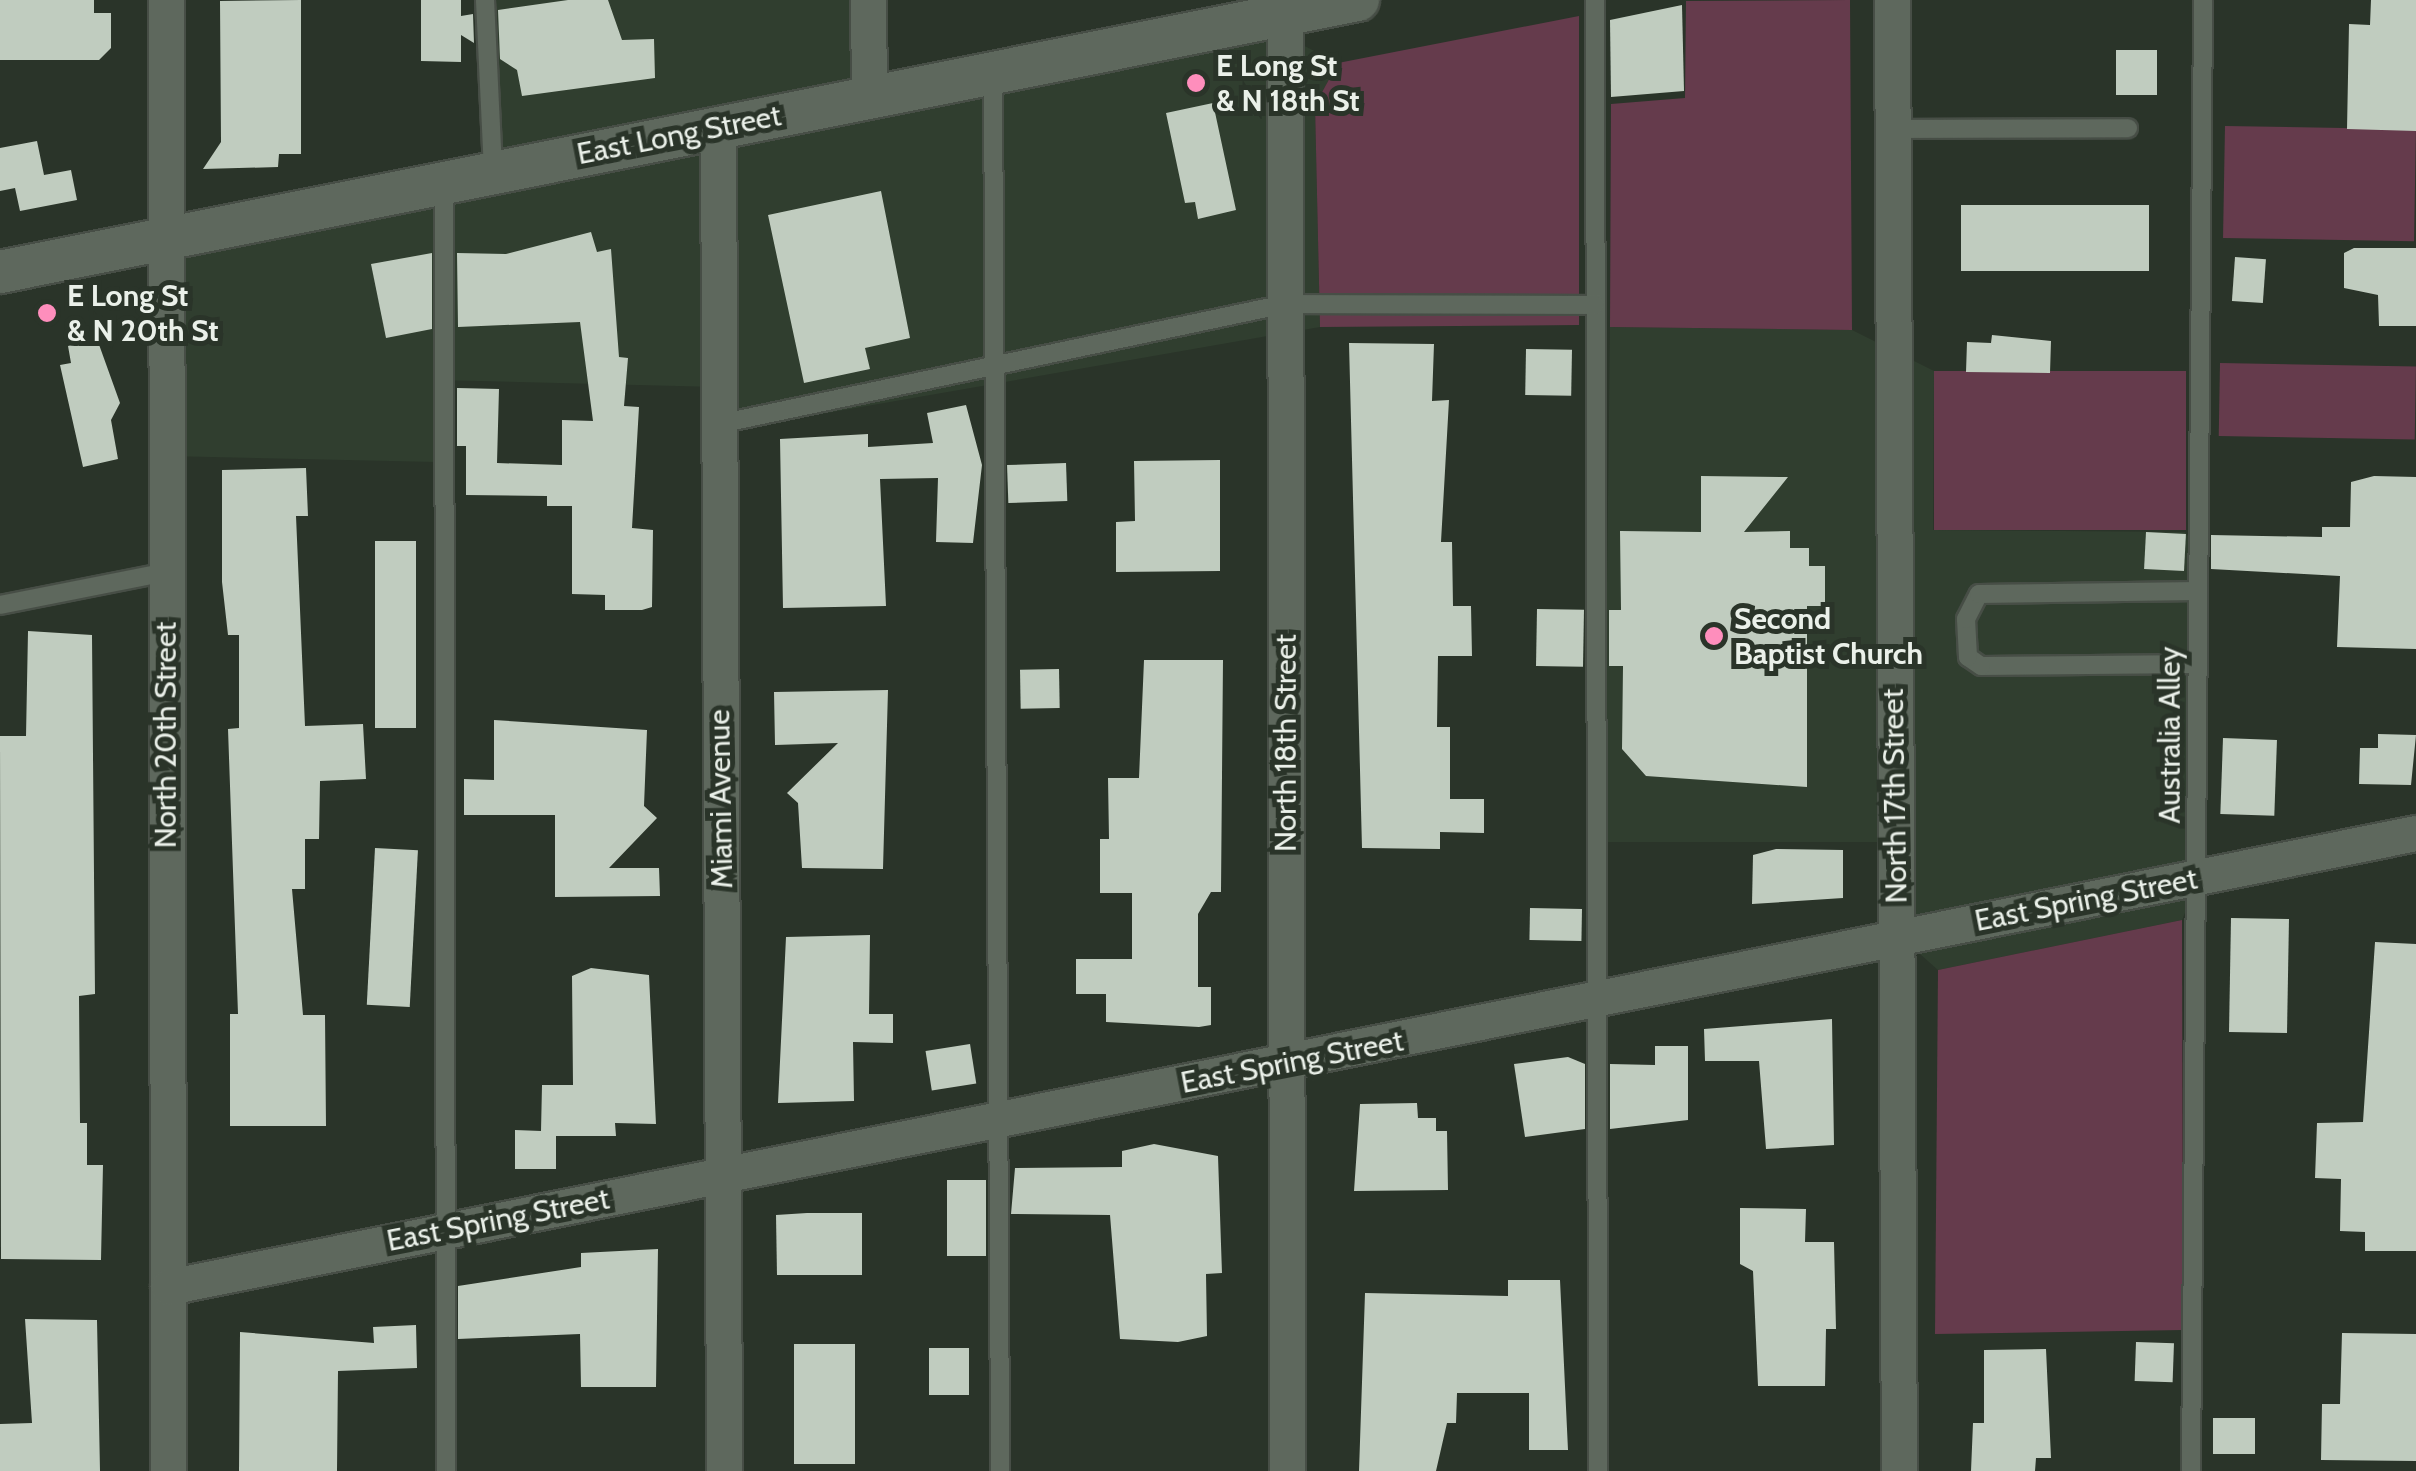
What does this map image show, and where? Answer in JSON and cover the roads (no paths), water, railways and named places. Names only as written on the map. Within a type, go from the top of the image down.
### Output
[{"type":"street","name":"North 20th Street","points":[[166,0],[168,1471]]},
{"type":"street","points":[[868,0],[870,96]]},
{"type":"street","name":"East Long Street","points":[[0,272],[993,72],[1230,12],[1284,14],[1358,0]]},
{"type":"street","name":"North 17th Street","points":[[1892,0],[1899,1471]]},
{"type":"street","name":"North 18th Street","points":[[1284,14],[1287,1471]]},
{"type":"street","name":"Miami Avenue","points":[[718,128],[724,1471]]},
{"type":"street","name":"East Spring Street","points":[[168,1287],[2416,834]]},
{"type":"lane","points":[[485,0],[493,172]]},
{"type":"lane","points":[[1595,0],[1598,1471]]},
{"type":"lane","name":"Australia Alley","points":[[2192,1471],[2203,0]]},
{"type":"lane","points":[[993,72],[1000,1471]]},
{"type":"lane","points":[[1891,129],[2128,128]]},
{"type":"lane","points":[[444,182],[446,1471]]},
{"type":"lane","points":[[718,424],[1284,304],[1595,305]]},
{"type":"lane","points":[[0,606],[167,572]]},
{"type":"lane","points":[[2198,590],[1979,594],[1966,619],[1968,657],[1982,666],[2198,664]]},
{"type":"place","name":"E Long St & N 18th St","points":[[1196,83]]},
{"type":"place","name":"E Long St & N 20th St","points":[[47,313]]},
{"type":"place","name":"Second Baptist Church","points":[[1714,636]]}]
